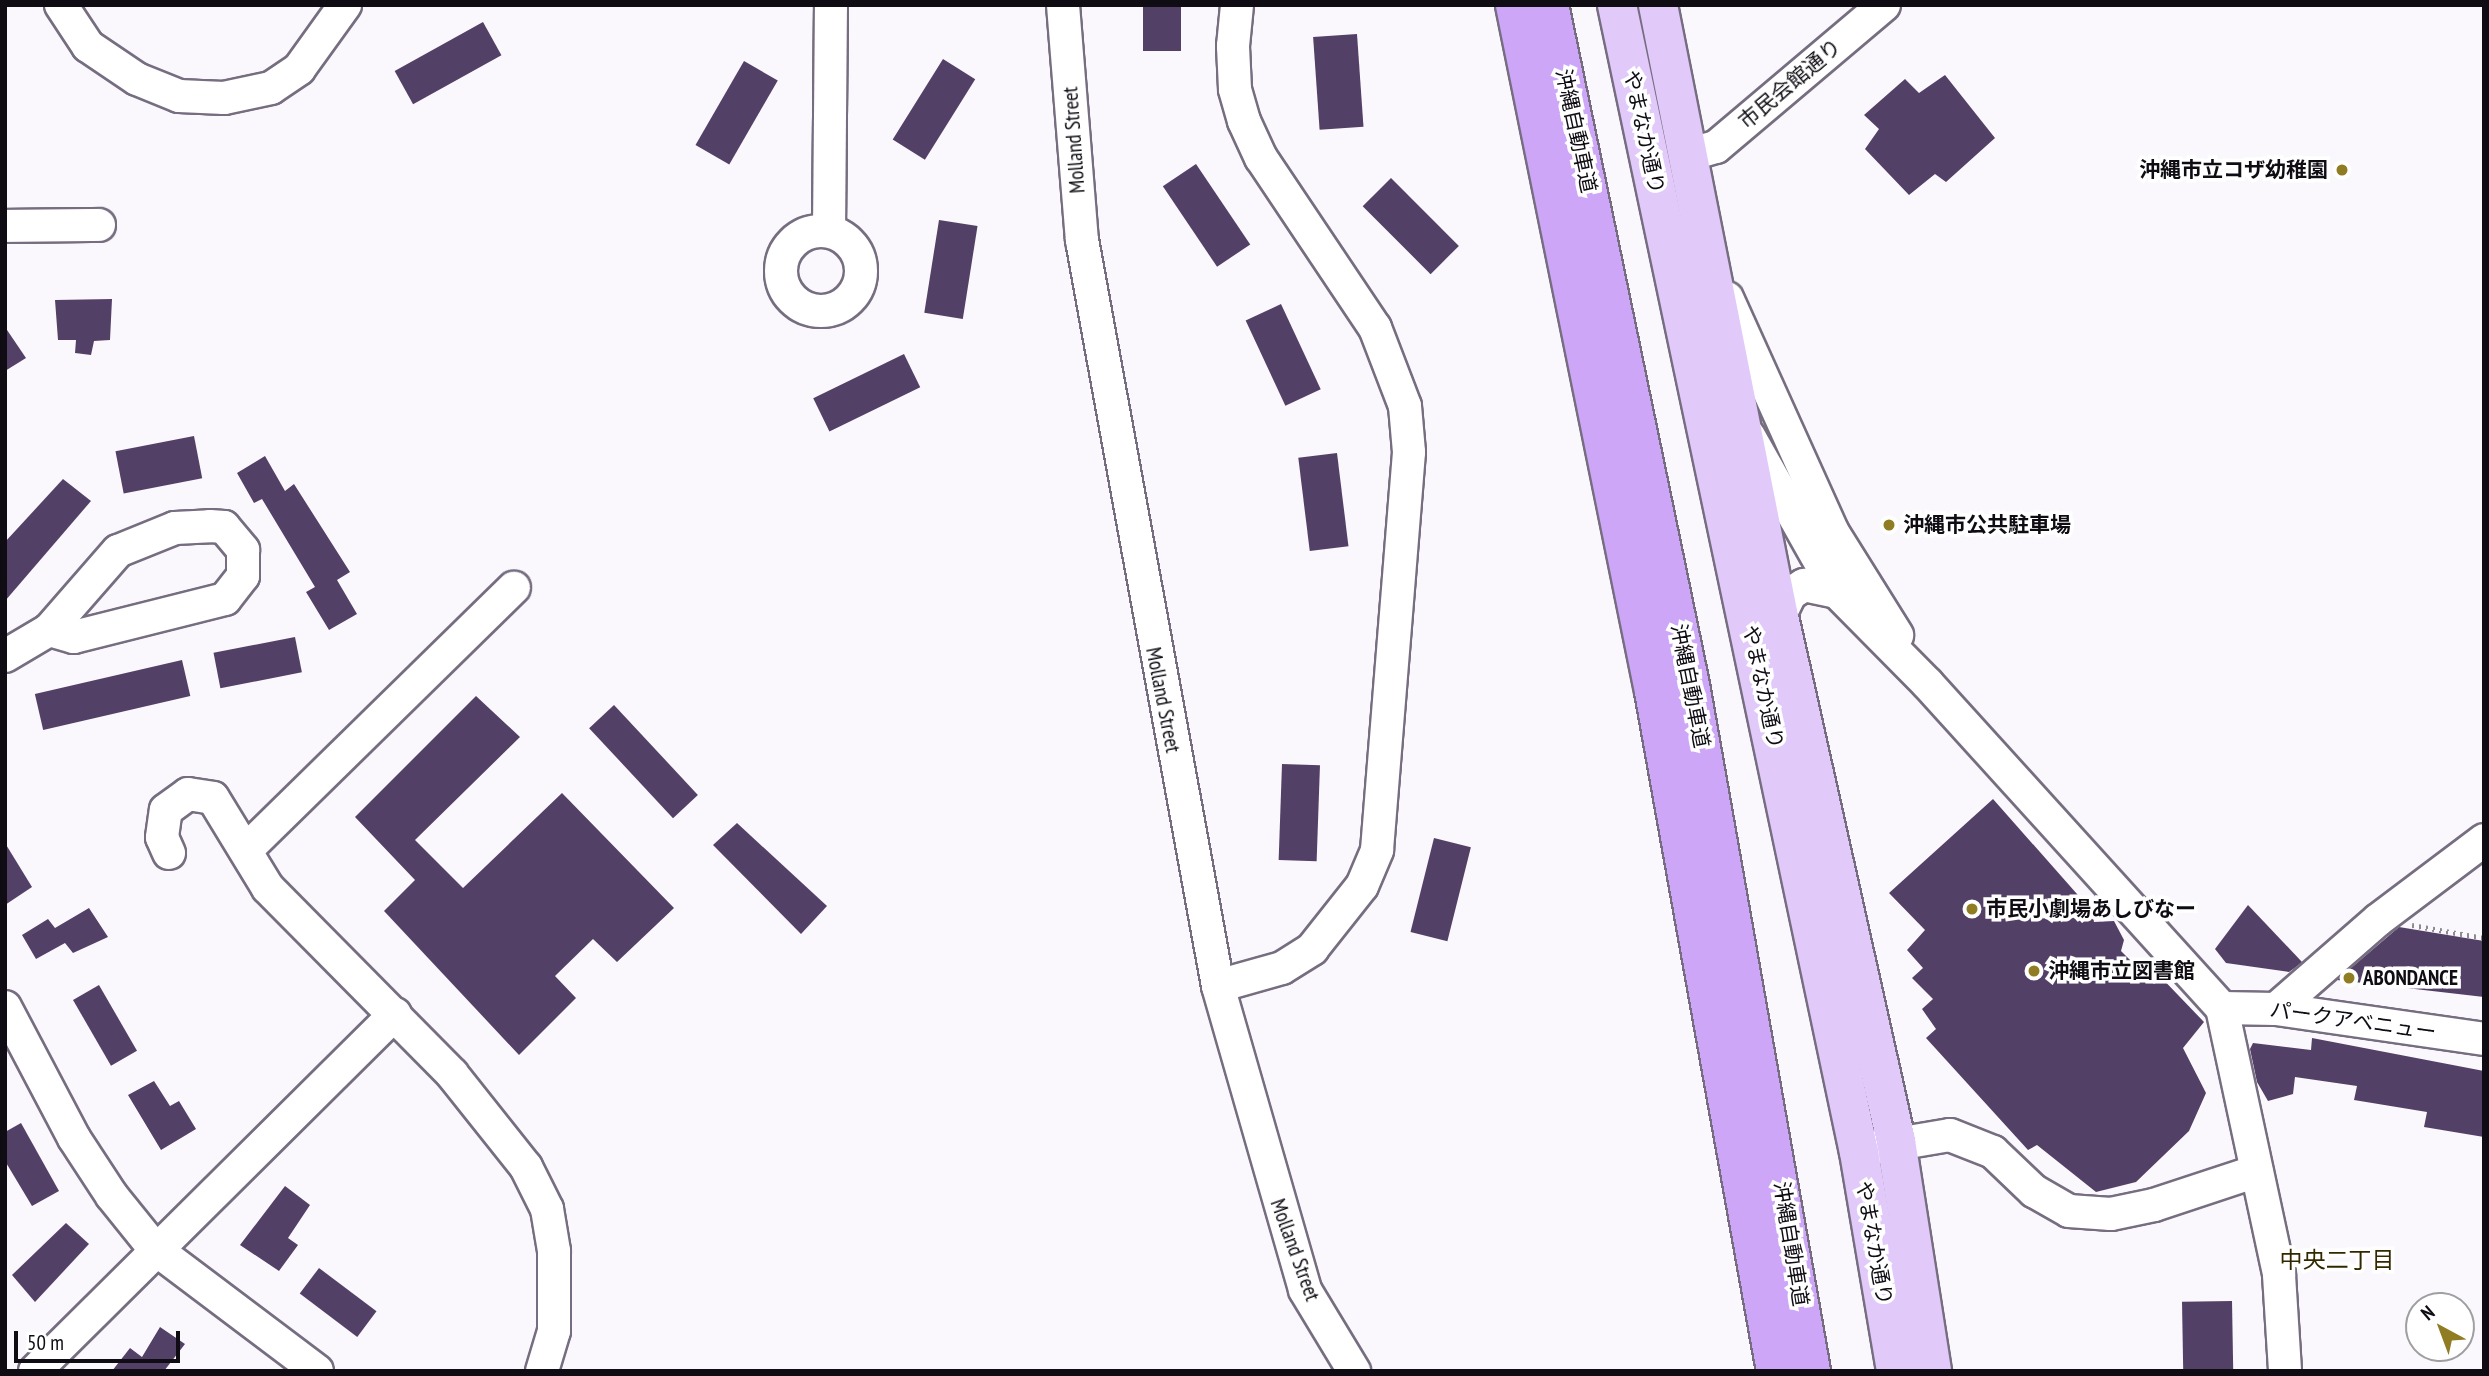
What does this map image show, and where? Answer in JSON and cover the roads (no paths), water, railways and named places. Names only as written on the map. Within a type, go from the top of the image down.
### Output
[{"type":"highway","name":"沖縄自動車道","points":[[1515,5],[1652,678],[1776,1371]]},
{"type":"highway","name":"沖縄自動車道","points":[[1549,5],[1690,685],[1811,1371]]},
{"type":"main road","name":"やまなか通り","points":[[1617,5],[1731,531],[1858,1152],[1896,1371]]},
{"type":"main road","name":"やまなか通り","points":[[1658,5],[1739,395],[1779,617],[1896,1141],[1932,1371]]},
{"type":"street","points":[[61,5],[88,46],[137,79],[179,96],[225,98],[271,88],[299,69],[345,5]]},
{"type":"street","points":[[829,231],[831,5]]},
{"type":"street","name":"Molland Street","points":[[1063,5],[1082,240],[1218,986],[1305,1290],[1354,1371]]},
{"type":"street","points":[[1218,986],[1282,968],[1312,949],[1362,886],[1377,850],[1409,452],[1402,395],[1375,328],[1261,158],[1244,121],[1235,89],[1233,46],[1237,5]]},
{"type":"street","name":"市民会館通り","points":[[1691,154],[1716,147],[1884,5]]},
{"type":"street","points":[[5,226],[99,225]]},
{"type":"street","points":[[1691,351],[1739,395],[1832,531],[1928,684]]},
{"type":"street","points":[[1731,531],[1732,487],[1716,420],[1739,395]]},
{"type":"street","points":[[1739,395],[1837,593],[1928,684],[2222,1008],[2280,1275],[2285,1371]]},
{"type":"street","points":[[5,656],[49,631],[118,551],[155,534],[194,526],[223,527],[243,550],[243,576],[225,598],[74,636],[49,631]]},
{"type":"street","points":[[1779,617],[1790,594],[1804,585],[1837,593]]},
{"type":"street","points":[[246,850],[514,588]]},
{"type":"street","points":[[169,853],[162,837],[166,810],[188,794],[198,793],[213,798],[223,809],[268,888],[395,1014],[492,1122],[526,1167],[547,1209],[557,1297],[554,1331],[542,1371]]},
{"type":"street","points":[[2276,1009],[2378,920],[2484,840]]},
{"type":"street","points":[[5,1007],[74,1138],[112,1196],[155,1248],[317,1371]]},
{"type":"street","name":"パークアベニュー","points":[[2222,1008],[2276,1009],[2484,1039]]},
{"type":"street","points":[[34,1371],[155,1248],[395,1014]]},
{"type":"street","points":[[1858,1152],[1896,1141],[1950,1135],[1993,1152],[2034,1191],[2069,1210],[2111,1214],[2154,1205],[2257,1171]]},
{"type":"place","name":"沖縄市立コザ幼稚園","points":[[2342,170]]},
{"type":"place","name":"沖縄市公共駐車場","points":[[1889,525]]},
{"type":"place","name":"市民小劇場あしびなー","points":[[1972,909]]},
{"type":"place","name":"沖縄市立図書館","points":[[2034,971]]},
{"type":"place","name":"ABONDANCE","points":[[2349,978]]},
{"type":"district","name":"中央二丁目","points":[[2337,1260]]}]
